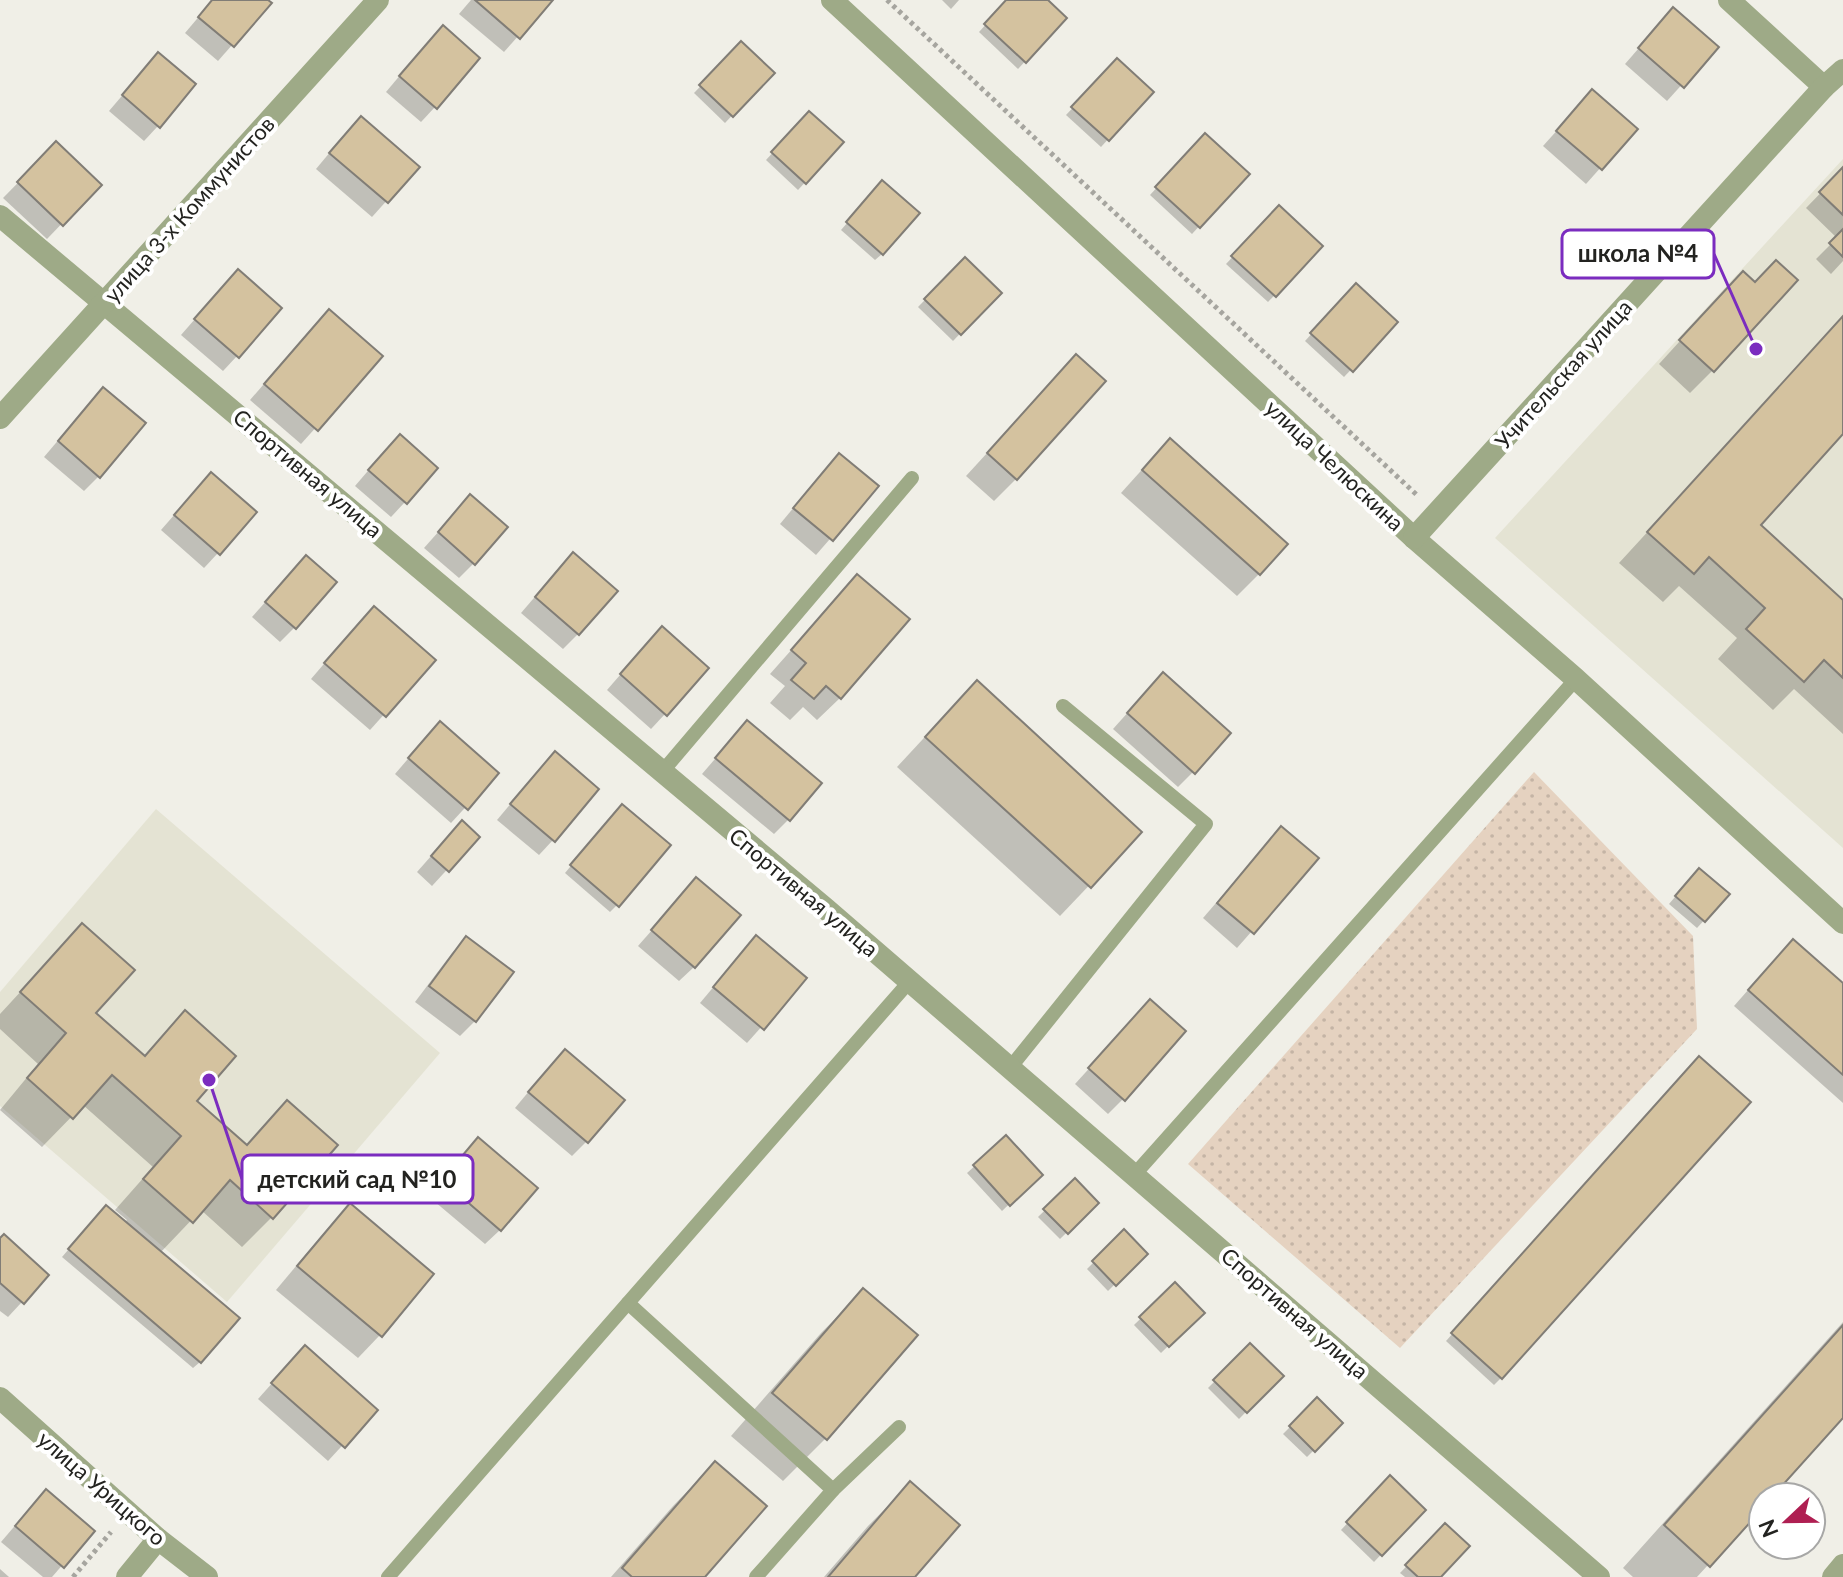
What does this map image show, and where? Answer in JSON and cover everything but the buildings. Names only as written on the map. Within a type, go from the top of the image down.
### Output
[{"type":"street","name":"улица 3-х Коммунистов","points":[[0,418],[378,0]]},
{"type":"street","name":"улица Челюскина","points":[[832,0],[1414,538],[1576,679],[1843,923]]},
{"type":"street","points":[[1729,0],[1824,87]]},
{"type":"street","name":"Учительская улица","points":[[1414,538],[1824,87],[1843,70]]},
{"type":"street","name":"Спортивная улица","points":[[0,216],[1135,1174],[1599,1577]]},
{"type":"street","name":"улица Урицкого","points":[[0,1398],[158,1539],[207,1577]]},
{"type":"street","points":[[127,1577],[158,1539]]},
{"type":"street","points":[[1833,1577],[1843,1565]]},
{"type":"lane","points":[[662,772],[912,478]]},
{"type":"lane","points":[[1135,1174],[1576,679]]},
{"type":"lane","points":[[1010,1068],[1206,824],[1063,706]]},
{"type":"lane","points":[[388,1577],[909,982]]},
{"type":"lane","points":[[628,1303],[833,1490]]},
{"type":"lane","points":[[756,1577],[833,1490],[899,1427]]},
{"type":"path","points":[[887,0],[1436,514]]},
{"type":"shaded area","points":[[1843,159],[1843,848],[1495,538]]},
{"type":"shaded area","points":[[1534,772],[1693,936],[1697,1029],[1400,1348],[1188,1164]]},
{"type":"shaded area","points":[[156,809],[440,1053],[227,1302],[0,1106],[0,992]]},
{"type":"place","name":"школа №4","points":[[1756,349]]},
{"type":"place","name":"детский сад №10","points":[[209,1080]]}]
